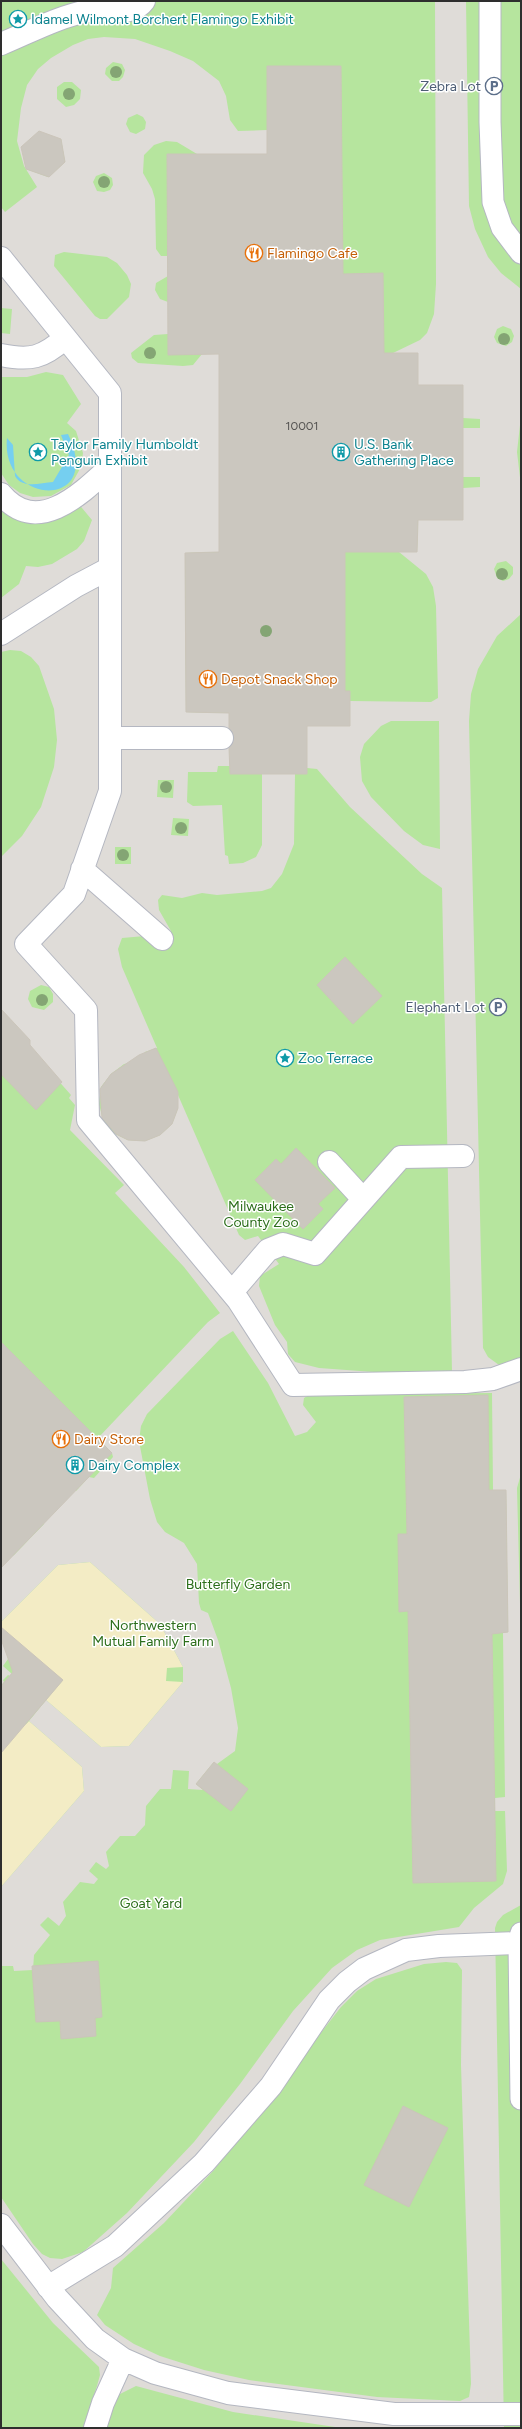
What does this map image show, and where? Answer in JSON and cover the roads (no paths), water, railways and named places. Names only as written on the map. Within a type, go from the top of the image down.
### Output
[{"type":"street","points":[[1,44],[50,22],[88,11],[124,12],[144,1]]},
{"type":"street","points":[[1,258],[110,393],[110,791],[74,894],[26,944],[86,1010],[88,1120],[232,1292],[293,1385],[466,1382],[493,1379],[521,1369]]},
{"type":"street","points":[[1,355],[28,359],[50,352],[65,338]]},
{"type":"street","points":[[1,494],[6,500],[25,510],[33,512],[50,510],[78,497],[110,467]]},
{"type":"street","points":[[1,634],[76,586],[110,568]]},
{"type":"street","points":[[110,738],[222,738]]},
{"type":"street","points":[[82,869],[162,940]]},
{"type":"street","points":[[232,1292],[268,1250],[283,1244],[315,1254],[401,1158],[463,1156]]},
{"type":"street","points":[[329,1162],[363,1199]]},
{"type":"street","points":[[48,2287],[116,2246],[204,2163],[271,2086],[330,2000],[347,1982],[364,1969],[406,1950],[520,1938]]},
{"type":"street","points":[[1,2225],[48,2287],[95,2339],[123,2359],[175,2380],[228,2393],[394,2414],[521,2414]]},
{"type":"street","points":[[95,2428],[103,2403],[123,2359]]},
{"type":"lane","points":[[490,1],[490,130],[493,202],[502,228],[521,253]]},
{"type":"lane","points":[[520,1938],[521,2099]]},
{"type":"water","points":[[68,434],[76,459],[73,477],[63,487],[49,490],[33,487],[29,484],[53,482],[69,455],[61,435]]},
{"type":"water","points":[[7,438],[13,445],[15,470],[9,461]]},
{"type":"water","points":[[15,470],[19,477],[29,484],[22,483],[18,480],[15,476]]},
{"type":"place","name":"Idamel Wilmont Borchert Flamingo Exhibit","points":[[18,19]]},
{"type":"place","name":"Zebra Lot","points":[[494,86]]},
{"type":"place","name":"Flamingo Cafe","points":[[254,253]]},
{"type":"place","name":"Taylor Family Humboldt Penguin Exhibit","points":[[38,452]]},
{"type":"place","name":"U.S. Bank Gathering Place","points":[[341,452]]},
{"type":"place","name":"Depot Snack Shop","points":[[208,679]]},
{"type":"place","name":"Elephant Lot","points":[[498,1007]]},
{"type":"place","name":"Zoo Terrace","points":[[285,1058]]},
{"type":"place","name":"Dairy Store","points":[[61,1439]]},
{"type":"place","name":"Dairy Complex","points":[[75,1465]]},
{"type":"park label","name":"Milwaukee County Zoo","points":[[261,1214]]},
{"type":"park label","name":"Butterfly Garden","points":[[238,1584]]},
{"type":"park label","name":"Northwestern Mutual Family Farm","points":[[153,1634]]},
{"type":"park label","name":"Goat Yard","points":[[151,1903]]}]
